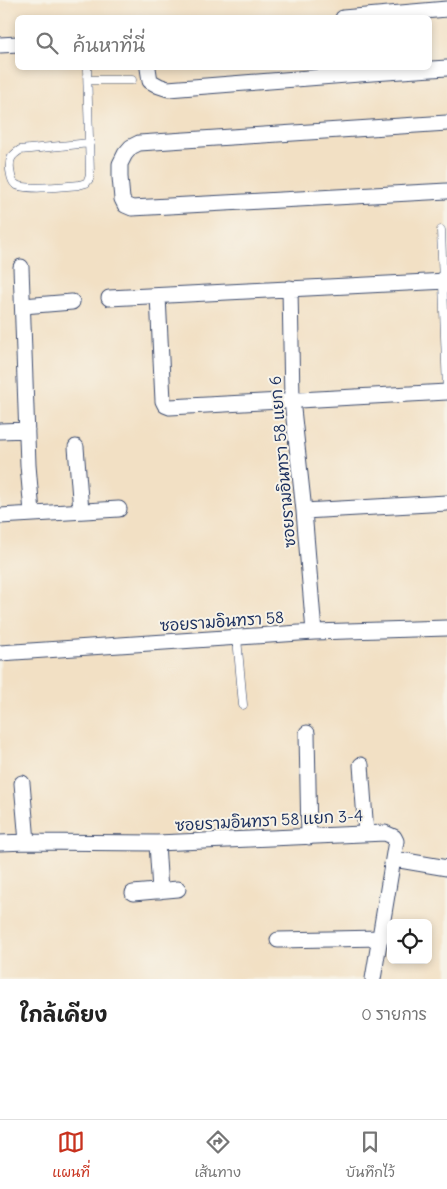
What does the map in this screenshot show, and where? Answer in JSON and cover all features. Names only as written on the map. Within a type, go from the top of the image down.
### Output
[{"type":"street","points":[[378,15],[447,9]]},
{"type":"street","points":[[0,45],[15,44]]},
{"type":"street","points":[[432,68],[447,68]]},
{"type":"street","points":[[148,70],[150,81],[168,89],[372,70]]},
{"type":"street","points":[[447,123],[139,143],[131,147],[120,164],[122,199],[125,205],[132,208],[447,191]]},
{"type":"street","points":[[21,267],[32,513]]},
{"type":"street","points":[[108,298],[445,281]]},
{"type":"street","name":"ซอยรามอินทรา 58 แยก 6","points":[[290,288],[292,400],[314,632]]},
{"type":"street","points":[[158,296],[163,401],[165,405],[170,407],[447,390]]},
{"type":"street","points":[[23,306],[72,302]]},
{"type":"street","points":[[0,431],[27,430]]},
{"type":"street","points":[[76,447],[81,511]]},
{"type":"street","points":[[304,511],[447,503]]},
{"type":"street","points":[[0,516],[119,509]]},
{"type":"street","name":"ซอยรามอินทรา 58","points":[[0,653],[314,632],[447,628]]},
{"type":"street","points":[[307,733],[309,837]]},
{"type":"street","points":[[361,765],[366,833]]},
{"type":"street","points":[[22,783],[28,842]]},
{"type":"street","name":"ซอยรามอินทรา 58 แยก 3-4","points":[[0,843],[156,842],[385,833],[394,837],[396,841],[373,979]]},
{"type":"street","points":[[156,842],[160,891]]},
{"type":"street","points":[[394,858],[447,868]]},
{"type":"street","points":[[133,893],[178,889]]},
{"type":"street","points":[[278,940],[381,938]]},
{"type":"lane","points":[[88,70],[90,143],[90,179],[86,184],[30,188],[15,184],[11,178],[10,163],[12,155],[20,150],[90,143]]},
{"type":"lane","points":[[88,80],[132,80]]},
{"type":"lane","points":[[441,230],[445,281],[447,390]]},
{"type":"lane","points":[[237,638],[244,705]]}]
